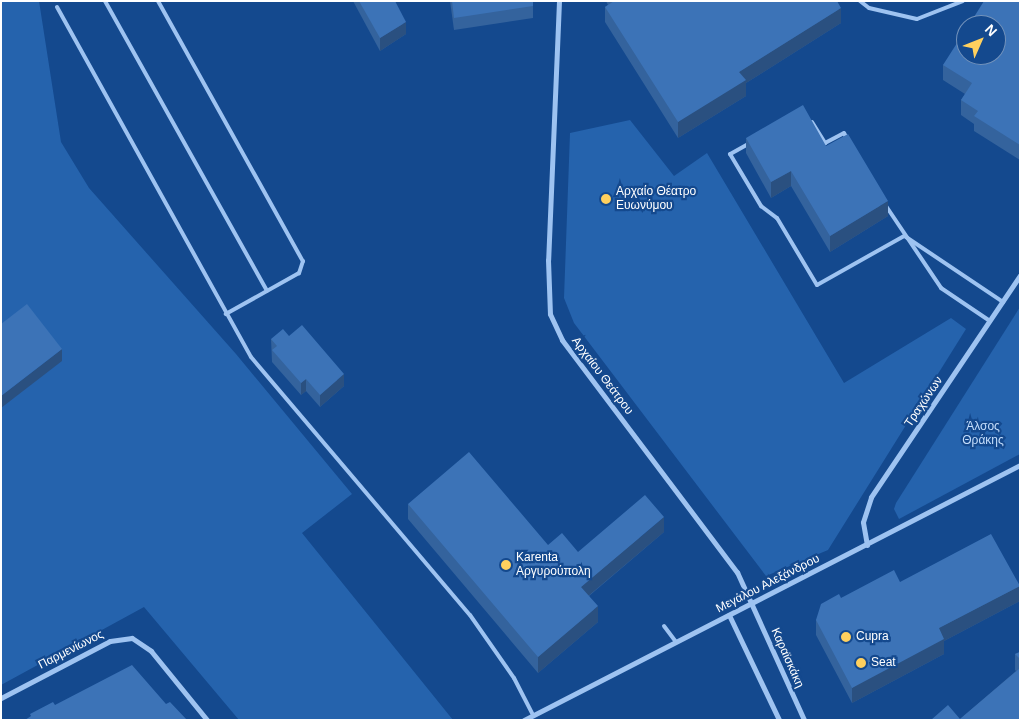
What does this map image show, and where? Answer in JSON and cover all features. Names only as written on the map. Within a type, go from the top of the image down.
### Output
[{"type":"street","name":"Αρχαίου Θεάτρου","points":[[559,1],[548,260],[550,314],[562,340],[737,572],[753,604]]},
{"type":"street","name":"Τραχώνων","points":[[867,545],[863,522],[871,497],[991,321],[1020,275]]},
{"type":"street","name":"Μεγάλου Αλεξάνδρου","points":[[524,720],[753,604],[1020,465]]},
{"type":"street","name":"Καραϊσκάκη","points":[[753,604],[804,720]]},
{"type":"street","points":[[729,615],[779,720]]},
{"type":"street","name":"Παρμενίωνος","points":[[1,698],[110,641],[132,638],[151,651],[207,720]]},
{"type":"lane","points":[[106,1],[267,291]]},
{"type":"lane","points":[[158,1],[303,262],[299,273],[226,314]]},
{"type":"lane","points":[[860,1],[870,8],[917,19],[963,1]]},
{"type":"lane","points":[[57,7],[226,314],[261,371],[470,615],[514,678],[533,715]]},
{"type":"lane","points":[[811,119],[825,143],[844,133],[849,142]]},
{"type":"lane","points":[[756,140],[730,154],[761,206],[777,218],[817,285],[904,236]]},
{"type":"lane","points":[[884,202],[904,236],[941,288],[991,321]]},
{"type":"lane","points":[[904,236],[1003,302]]},
{"type":"lane","points":[[664,626],[676,642]]},
{"type":"green space","points":[[1,1],[39,1],[61,142],[89,188],[236,354],[352,494],[302,533],[453,720],[239,720],[144,607],[1,685]]},
{"type":"green space","points":[[630,120],[674,176],[707,153],[844,383],[951,318],[966,329],[828,550],[766,576],[574,323],[564,298],[570,133]]},
{"type":"green space","name":"Άλσος Θράκης","points":[[1020,307],[1020,454],[899,519],[894,509],[896,503]]},
{"type":"building","points":[[359,1],[395,1],[406,22],[380,38]]},
{"type":"building","points":[[452,1],[533,1],[533,6],[454,18]]},
{"type":"building","points":[[614,1],[837,1],[841,8],[739,72],[746,80],[678,122],[605,7]]},
{"type":"building","points":[[984,1],[1020,1],[1020,145],[974,116],[978,111],[961,100],[972,83],[943,65],[956,45],[956,65],[1006,65],[1006,15],[975,15]]},
{"type":"building","points":[[803,105],[826,146],[848,134],[888,201],[830,236],[791,171],[771,182],[746,138]]},
{"type":"building","points":[[27,304],[62,349],[1,396],[1,324]]},
{"type":"building","points":[[302,325],[344,374],[320,395],[306,379],[301,383],[272,350],[277,346],[271,339],[283,329],[289,336]]},
{"type":"building","points":[[469,452],[548,545],[562,533],[578,552],[645,495],[664,517],[581,587],[598,606],[538,657],[408,504]]},
{"type":"building","points":[[991,534],[1020,586],[939,628],[944,639],[852,688],[816,620],[821,604],[839,594],[841,598],[894,570],[900,582]]},
{"type":"building","points":[[1020,652],[1020,659],[1015,654]]},
{"type":"building","points":[[132,665],[166,704],[170,702],[187,720],[25,720],[31,716],[30,714],[53,702],[55,705]]},
{"type":"building","points":[[1020,668],[1020,720],[931,720],[948,705],[960,719]]},
{"type":"place","name":"Αρχαίο Θέατρο Ευωνύμου","points":[[606,199]]},
{"type":"place","name":"Karenta Αργυρούπολη","points":[[506,565]]},
{"type":"place","name":"Cupra","points":[[846,637]]},
{"type":"place","name":"Seat","points":[[861,663]]}]
